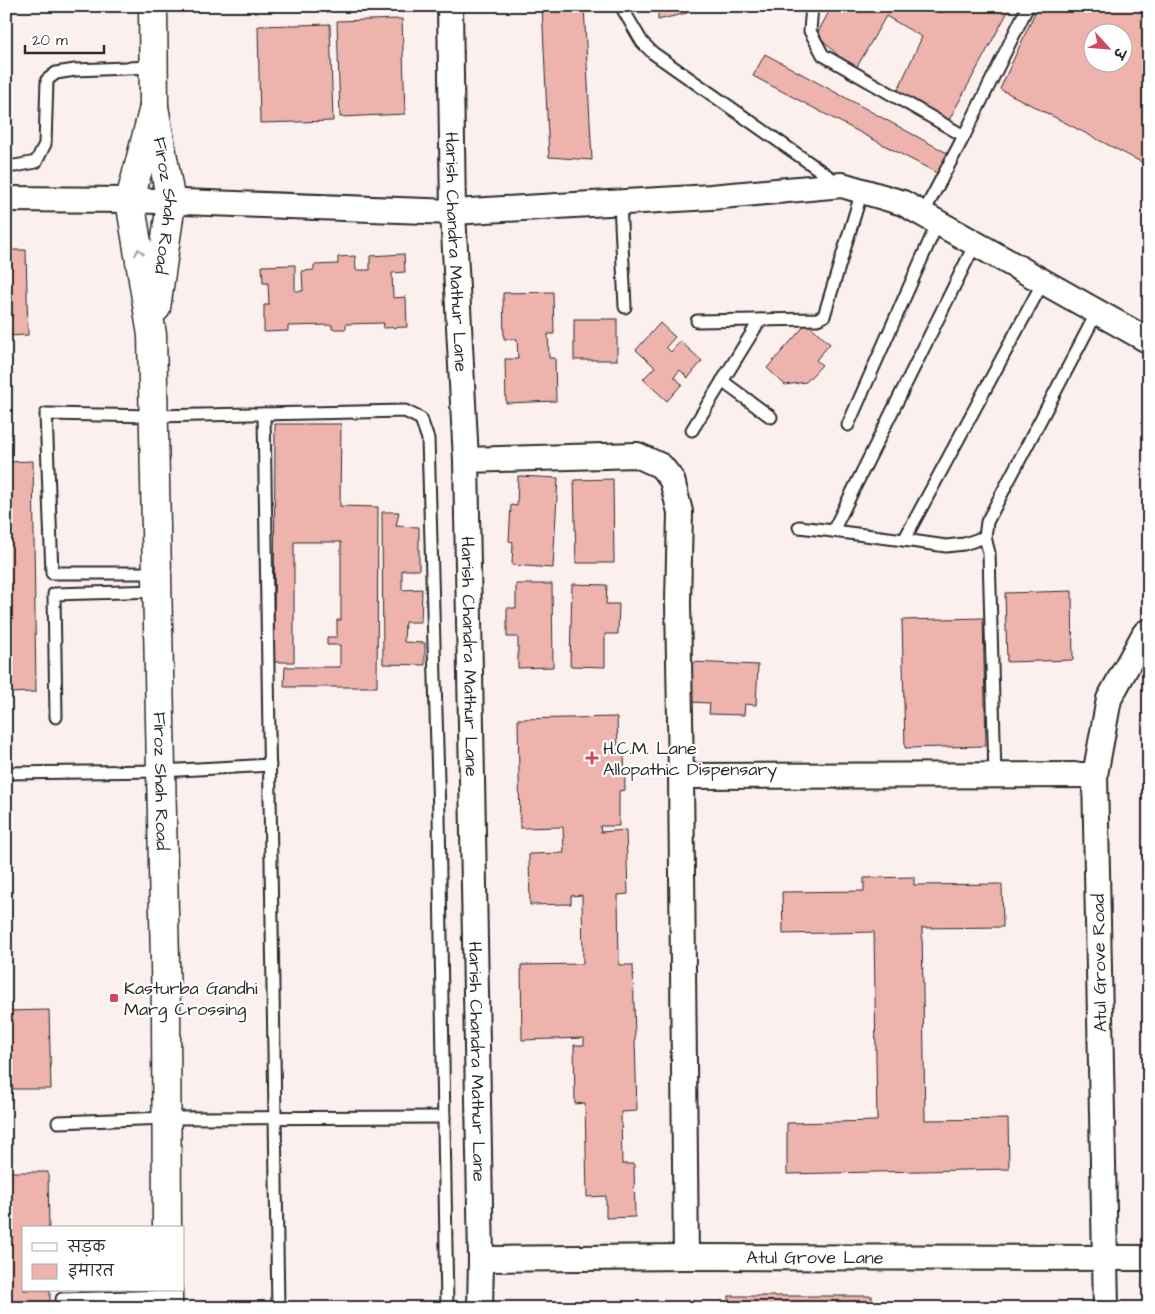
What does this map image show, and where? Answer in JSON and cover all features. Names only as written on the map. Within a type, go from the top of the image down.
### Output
[{"type":"main road","name":"Firoz Shah Road","points":[[152,334],[171,203],[154,107],[153,6]]},
{"type":"main road","name":"Firoz Shah Road","points":[[154,107],[130,200],[152,334],[161,770],[167,1226]]},
{"type":"street","name":"Harish Chandra Mathur Lane","points":[[450,6],[453,212],[466,460],[481,1258],[480,1308]]},
{"type":"street","points":[[6,199],[130,200],[453,212],[852,188],[903,202],[1149,341]]},
{"type":"street","points":[[466,460],[637,455],[661,466],[672,480],[680,512],[678,602],[682,776],[686,1257]]},
{"type":"street","name":"Atul Grove Road","points":[[1106,1308],[1096,775],[1110,699],[1146,633],[1149,631]]},
{"type":"street","points":[[682,776],[1096,775]]},
{"type":"street","name":"Atul Grove Lane","points":[[481,1258],[1149,1258]]},
{"type":"lane","points":[[621,6],[642,42],[653,53],[852,188],[824,316],[817,319],[697,321]]},
{"type":"lane","points":[[812,6],[810,31],[823,55],[964,136]]},
{"type":"lane","points":[[848,425],[964,136],[1028,6]]},
{"type":"lane","points":[[6,165],[15,166],[36,162],[46,144],[47,80],[56,73],[75,70],[153,67]]},
{"type":"lane","points":[[620,202],[625,307]]},
{"type":"lane","points":[[833,531],[976,244]]},
{"type":"lane","points":[[904,540],[1044,282]]},
{"type":"lane","points":[[995,775],[989,553],[985,537],[987,522],[1097,312]]},
{"type":"lane","points":[[692,430],[760,320]]},
{"type":"lane","points":[[722,381],[771,417]]},
{"type":"lane","points":[[157,582],[52,573],[46,414],[154,416],[405,411],[421,418],[428,440],[439,815],[447,1308]]},
{"type":"lane","points":[[264,414],[278,1308]]},
{"type":"lane","points":[[800,527],[946,546],[964,544],[985,537]]},
{"type":"lane","points":[[56,717],[54,594],[157,582]]},
{"type":"lane","points":[[6,773],[161,770],[270,765]]},
{"type":"lane","points":[[58,1122],[166,1118],[444,1117]]},
{"type":"lane","points":[[62,1299],[168,1298]]},
{"type":"building","points":[[542,6],[584,6],[592,160],[549,157]]},
{"type":"building","points":[[658,6],[688,6],[687,13],[658,20]]},
{"type":"building","points":[[832,6],[931,6],[942,13],[946,6],[1011,6],[949,120],[897,92],[922,37],[886,16],[854,72],[817,34]]},
{"type":"building","points":[[1038,6],[1149,6],[1149,166],[1000,89]]},
{"type":"building","points":[[402,19],[405,114],[340,117],[337,21]]},
{"type":"building","points":[[330,24],[333,121],[260,123],[258,26]]},
{"type":"building","points":[[765,54],[949,154],[937,173],[753,76]]},
{"type":"building","points":[[6,250],[26,250],[28,335],[6,336]]},
{"type":"building","points":[[404,254],[405,272],[392,273],[393,298],[406,297],[407,327],[383,328],[384,323],[346,324],[346,329],[332,329],[332,325],[288,326],[288,331],[264,332],[264,305],[269,305],[268,283],[263,283],[262,266],[295,265],[295,291],[303,291],[302,271],[314,270],[314,265],[338,264],[338,257],[355,256],[356,270],[370,270],[370,256]]},
{"type":"building","points":[[553,292],[554,334],[548,334],[549,358],[555,358],[556,401],[506,403],[505,359],[518,359],[517,339],[504,339],[503,293]]},
{"type":"building","points":[[574,319],[617,319],[617,360],[574,360]]},
{"type":"building","points":[[660,323],[675,337],[666,347],[671,352],[680,341],[702,361],[688,378],[680,370],[674,377],[682,384],[667,401],[643,379],[655,367],[636,350]]},
{"type":"building","points":[[807,323],[830,344],[816,360],[822,365],[806,382],[785,385],[767,368]]},
{"type":"building","points":[[275,424],[341,424],[340,506],[378,507],[377,687],[284,687],[285,667],[340,667],[340,645],[327,645],[327,637],[337,637],[337,620],[341,620],[341,542],[294,542],[294,662],[274,662]]},
{"type":"building","points":[[33,461],[36,692],[6,693],[6,462]]},
{"type":"building","points":[[518,476],[558,478],[553,568],[512,565],[513,542],[509,541],[511,505],[517,506]]},
{"type":"building","points":[[613,479],[614,563],[576,563],[574,480]]},
{"type":"building","points":[[382,512],[399,512],[396,526],[419,527],[419,570],[402,570],[402,590],[422,589],[421,622],[405,622],[404,642],[425,643],[425,665],[383,664]]},
{"type":"building","points":[[516,584],[552,584],[553,667],[518,668],[518,637],[507,637],[507,608],[516,608]]},
{"type":"building","points":[[572,584],[607,585],[606,604],[619,604],[618,634],[605,634],[605,667],[570,666]]},
{"type":"building","points":[[1072,591],[1073,660],[1007,662],[1005,593]]},
{"type":"building","points":[[983,618],[986,746],[905,748],[902,620]]},
{"type":"building","points":[[691,662],[758,665],[756,705],[745,704],[744,715],[709,714],[710,703],[689,702]]},
{"type":"building","points":[[617,717],[618,751],[624,752],[625,790],[619,791],[619,826],[600,826],[601,832],[626,830],[628,894],[618,895],[619,965],[633,965],[637,1111],[621,1112],[622,1164],[634,1164],[635,1217],[606,1218],[606,1196],[587,1197],[585,1103],[575,1104],[574,1045],[584,1045],[584,1038],[522,1040],[521,965],[583,964],[582,895],[571,896],[571,904],[530,905],[529,854],[564,853],[563,827],[520,828],[518,719]]},
{"type":"building","points":[[914,877],[914,885],[1002,884],[1003,927],[922,928],[925,1120],[1008,1119],[1009,1169],[787,1174],[787,1123],[877,1121],[874,932],[783,934],[782,892],[864,891],[864,878]]},
{"type":"building","points":[[49,1010],[51,1089],[6,1089],[6,1011]]},
{"type":"building","points":[[6,1172],[48,1172],[49,1226],[22,1226],[22,1292],[50,1292],[50,1308],[6,1308]]},
{"type":"building","points":[[729,1296],[872,1296],[872,1308],[729,1308]]},
{"type":"place","name":"H.C.M. Lane Allopathic Dispensary","points":[[592,758]]},
{"type":"place","name":"Kasturba Gandhi Marg Crossing","points":[[114,998]]}]
